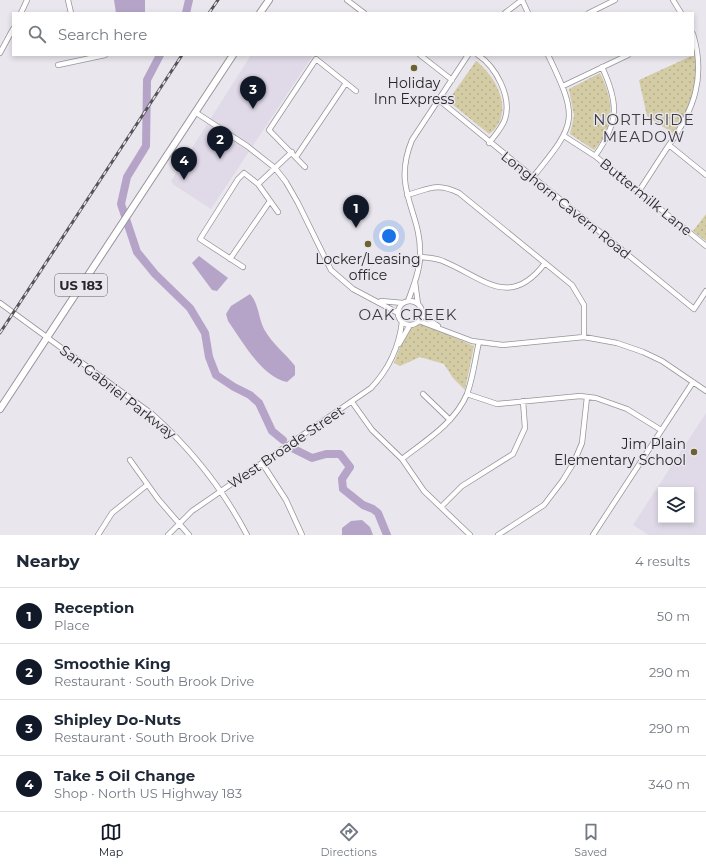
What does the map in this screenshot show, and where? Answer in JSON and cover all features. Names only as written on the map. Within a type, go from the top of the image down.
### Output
[{"type":"main road","points":[[261,12],[269,0]]},
{"type":"main road","name":"US 183","points":[[0,409],[232,56]]},
{"type":"street","points":[[21,12],[27,0]]},
{"type":"street","points":[[68,0],[71,12]]},
{"type":"street","points":[[347,0],[363,12]]},
{"type":"street","points":[[506,12],[522,0],[528,12]]},
{"type":"street","points":[[591,12],[615,0]]},
{"type":"street","points":[[673,0],[680,12]]},
{"type":"street","points":[[0,52],[12,31]]},
{"type":"street","points":[[639,191],[690,114],[701,92],[704,70],[702,58],[694,37]]},
{"type":"street","points":[[79,56],[80,60]]},
{"type":"street","points":[[58,65],[100,56]]},
{"type":"street","points":[[421,56],[452,80]]},
{"type":"street","points":[[398,313],[415,281],[420,257],[419,239],[407,195],[404,167],[406,154],[412,140],[467,56]]},
{"type":"street","points":[[479,56],[495,72],[506,98],[505,120],[489,142]]},
{"type":"street","points":[[533,178],[560,145],[570,114],[563,86],[548,56]]},
{"type":"street","points":[[563,86],[626,56]]},
{"type":"street","points":[[305,167],[270,130],[316,59],[356,91]]},
{"type":"street","points":[[595,156],[610,132],[615,113],[612,92],[602,67]]},
{"type":"street","points":[[296,157],[346,83]]},
{"type":"street","name":"Longhorn Cavern Road","points":[[438,100],[694,309],[706,291]]},
{"type":"street","points":[[195,112],[247,146],[274,168],[286,182],[298,203],[331,270],[352,289],[398,313],[402,322],[410,325],[419,321],[422,315]]},
{"type":"street","name":"Buttermilk Lane","points":[[564,136],[595,156],[706,246]]},
{"type":"street","points":[[670,145],[706,175]]},
{"type":"street","points":[[258,184],[292,152]]},
{"type":"street","points":[[243,267],[230,260],[200,239],[238,179],[244,173],[258,184],[278,212]]},
{"type":"street","points":[[407,195],[438,186],[459,193],[572,285],[580,294],[584,305],[584,337]]},
{"type":"street","points":[[230,260],[270,201]]},
{"type":"street","points":[[420,257],[444,261],[488,285],[504,287],[520,284],[527,280],[536,274],[545,263]]},
{"type":"street","points":[[415,281],[418,304],[422,315],[441,328]]},
{"type":"street","points":[[373,300],[418,304]]},
{"type":"street","name":"San Gabriel Parkway","points":[[0,302],[152,414],[172,432],[196,458],[220,491],[247,535]]},
{"type":"street","points":[[419,321],[479,342],[503,345],[584,337],[616,343],[643,352],[662,361],[706,390]]},
{"type":"street","name":"West Broade Street","points":[[395,350],[402,322]]},
{"type":"street","name":"West Broade Street","points":[[168,535],[178,523],[220,491],[352,402],[370,388],[380,378],[410,325]]},
{"type":"street","points":[[402,459],[450,420],[467,394],[479,342]]},
{"type":"street","points":[[595,535],[693,382]]},
{"type":"street","points":[[423,394],[450,420]]},
{"type":"street","points":[[467,394],[497,404],[580,396],[587,397],[627,409],[661,430]]},
{"type":"street","points":[[498,535],[544,505],[563,480],[574,462],[582,443],[587,397]]},
{"type":"street","points":[[441,507],[462,486],[513,454],[525,428],[523,401]]},
{"type":"street","points":[[352,402],[372,430],[402,459],[424,490],[470,535]]},
{"type":"street","points":[[130,460],[147,485],[189,535]]},
{"type":"street","points":[[262,463],[286,500],[302,535]]},
{"type":"street","points":[[98,535],[112,513],[147,485]]},
{"type":"shaded area","points":[[114,0],[145,0],[145,12],[116,12]]},
{"type":"shaded area","points":[[698,53],[698,86],[692,105],[674,134],[647,116],[639,80]]},
{"type":"shaded area","points":[[250,56],[312,56],[211,209],[174,185],[171,181]]},
{"type":"shaded area","points":[[476,61],[491,76],[500,96],[502,106],[501,116],[497,126],[489,134],[452,104],[450,98]]},
{"type":"shaded area","points":[[600,73],[608,94],[610,113],[606,132],[594,150],[570,134],[574,116],[569,89]]},
{"type":"shaded area","points":[[706,214],[706,241],[693,231]]},
{"type":"shaded area","points":[[199,256],[228,278],[217,291],[212,290],[192,263]]},
{"type":"shaded area","points":[[250,294],[257,306],[262,324],[267,334],[295,366],[295,375],[287,382],[278,379],[261,366],[246,348],[228,321],[226,314],[231,306]]},
{"type":"shaded area","points":[[423,324],[474,346],[465,390],[453,378],[444,364],[420,357],[400,366],[394,363],[401,344],[411,327]]},
{"type":"shaded area","name":"Jim Plain Elementary School","points":[[706,413],[706,535],[649,535],[633,525]]},
{"type":"shaded area","points":[[362,520],[370,527],[373,535],[342,535],[342,528],[351,521]]},
{"type":"waterway","points":[[186,12],[189,0]]},
{"type":"waterway","points":[[159,56],[147,80],[146,146],[127,177],[121,204],[137,252],[155,274],[190,308],[205,333],[209,357],[216,375],[234,387],[250,395],[259,403],[272,431],[283,440]]},
{"type":"waterway","points":[[294,449],[312,458],[326,454],[340,454],[350,467],[342,479],[343,489],[363,505],[378,513],[387,535]]},
{"type":"railway","points":[[210,12],[218,0]]},
{"type":"railway","points":[[0,333],[181,56]]},
{"type":"place","name":"Holiday Inn Express","points":[[414,68]]},
{"type":"place","name":"Shipley Do-Nuts","points":[[253,109]]},
{"type":"place","name":"Smoothie King","points":[[220,159]]},
{"type":"place","name":"Take 5 Oil Change","points":[[184,180]]},
{"type":"place","name":"Reception","points":[[356,228]]},
{"type":"place","name":"Locker/Leasing office","points":[[368,244]]},
{"type":"place","name":"Jim Plain Elementary School","points":[[694,452]]},
{"type":"district","name":"NORTHSIDE MEADOW","points":[[644,128]]},
{"type":"district","name":"OAK CREEK","points":[[408,314]]}]
